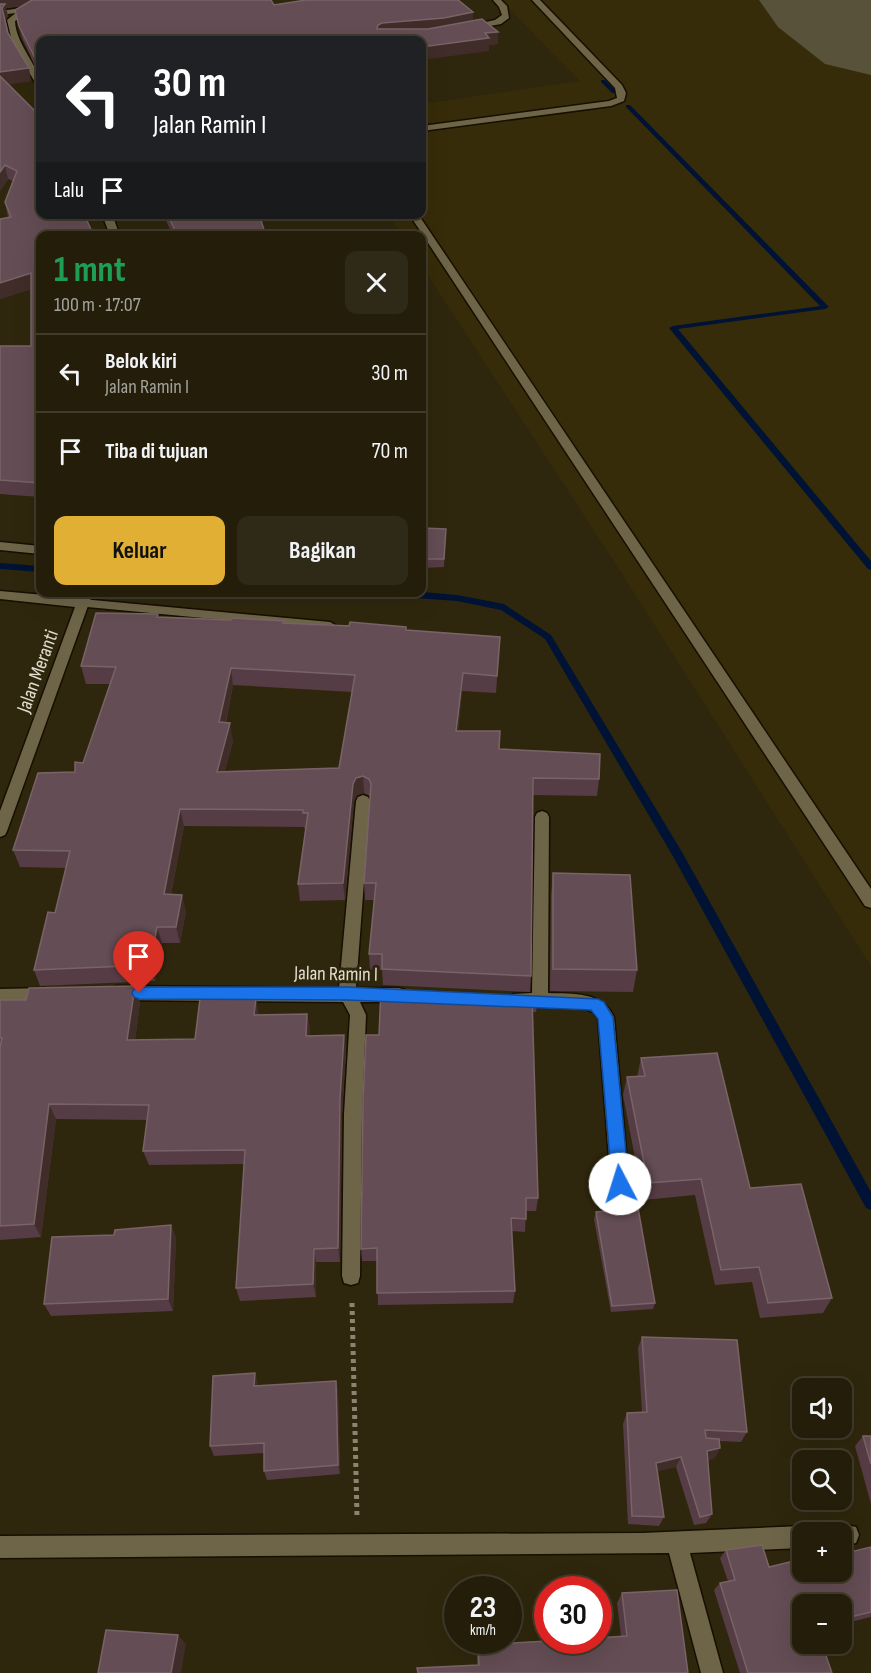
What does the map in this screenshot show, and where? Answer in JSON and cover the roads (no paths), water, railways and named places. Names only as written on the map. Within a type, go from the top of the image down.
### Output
[{"type":"street","points":[[39,7],[49,0]]},
{"type":"street","points":[[459,30],[483,26],[502,19],[506,12],[497,0]]},
{"type":"street","points":[[426,128],[611,103],[621,99],[622,93],[619,87],[536,0]]},
{"type":"street","points":[[0,13],[62,3]]},
{"type":"street","points":[[29,9],[16,14],[10,20],[10,27],[36,76]]},
{"type":"street","points":[[426,234],[871,902]]},
{"type":"street","points":[[0,546],[36,550]]},
{"type":"street","points":[[0,595],[36,596]]},
{"type":"street","points":[[56,597],[84,598],[341,627]]},
{"type":"street","name":"Jalan Meranti","points":[[0,831],[84,598]]},
{"type":"street","points":[[351,1276],[353,1113],[358,1015],[347,993],[363,801]]},
{"type":"street","points":[[540,1000],[542,817]]},
{"type":"street","name":"Jalan Ramin I","points":[[105,993],[347,993],[415,996]]},
{"type":"street","points":[[0,996],[58,995]]},
{"type":"street","points":[[506,999],[593,1004],[599,1007],[606,1017],[620,1184]]},
{"type":"street","points":[[0,1547],[677,1543],[792,1537]]},
{"type":"street","points":[[677,1543],[712,1673]]},
{"type":"waterway","points":[[603,81],[614,92]]},
{"type":"waterway","points":[[628,106],[825,307],[673,328],[871,567]]},
{"type":"waterway","points":[[0,566],[36,569]]},
{"type":"waterway","points":[[426,596],[457,598],[504,607],[548,637],[678,855],[871,1204]]}]
